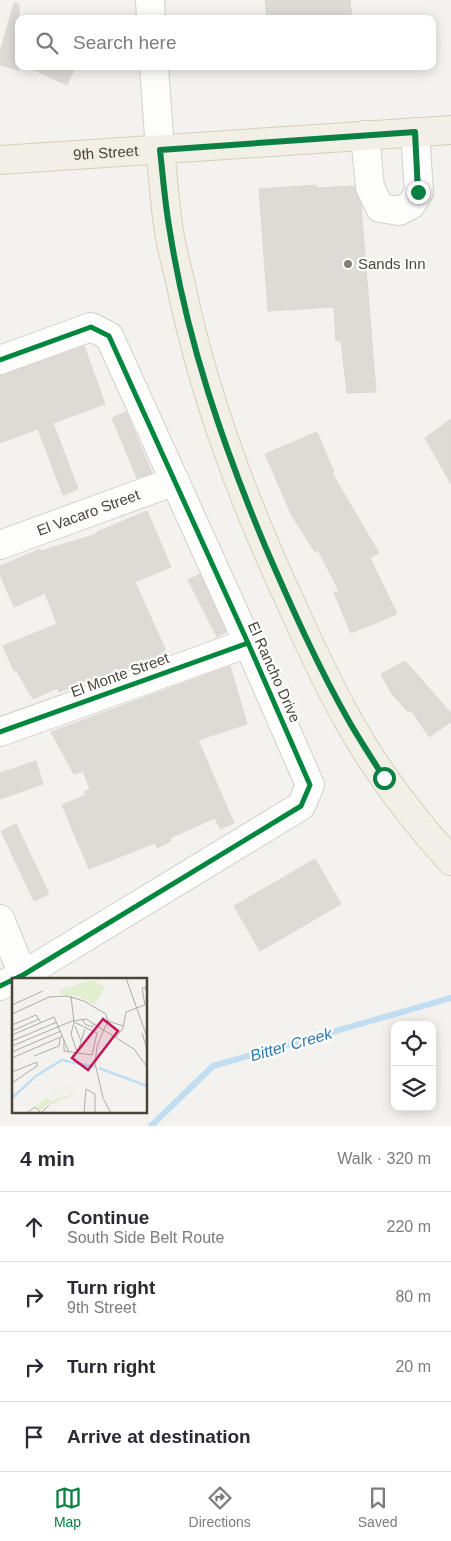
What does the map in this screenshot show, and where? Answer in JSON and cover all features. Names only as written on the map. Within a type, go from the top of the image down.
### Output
[{"type":"main road","name":"9th Street","points":[[0,160],[451,130]]},
{"type":"main road","points":[[160,150],[170,232],[190,327],[210,400],[237,479],[281,583],[322,672],[350,724],[384,778],[442,851]]},
{"type":"street","points":[[150,0],[151,15]]},
{"type":"street","points":[[154,70],[160,150]]},
{"type":"street","points":[[365,135],[370,187],[380,208],[399,211],[411,205],[418,192],[415,132]]},
{"type":"street","name":"El Rancho Drive","points":[[0,360],[91,327],[109,336],[310,785],[301,806],[14,978]]},
{"type":"street","name":"El Vacaro Street","points":[[0,545],[175,481]]},
{"type":"street","name":"El Monte Street","points":[[0,732],[248,643]]},
{"type":"street","points":[[3,933],[11,980]]},
{"type":"building","points":[[265,0],[350,0],[352,15],[267,15]]},
{"type":"building","points":[[14,3],[19,4],[19,15],[15,15],[15,69],[0,65],[0,52]]},
{"type":"building","points":[[34,70],[74,70],[67,85]]},
{"type":"building","points":[[316,185],[317,188],[354,186],[361,205],[376,392],[347,393],[341,341],[336,341],[334,307],[268,311],[259,189]]},
{"type":"building","points":[[84,346],[105,404],[53,423],[78,489],[63,495],[38,429],[0,443],[0,375]]},
{"type":"building","points":[[126,412],[152,473],[137,478],[112,418]]},
{"type":"building","points":[[451,419],[451,484],[425,438]]},
{"type":"building","points":[[317,432],[334,472],[332,473],[379,553],[370,558],[397,614],[351,633],[334,593],[339,591],[318,550],[315,552],[292,516],[265,454]]},
{"type":"building","points":[[147,511],[171,567],[135,582],[166,651],[155,656],[156,659],[141,665],[140,662],[124,670],[86,681],[59,692],[57,688],[33,699],[16,670],[14,671],[3,646],[57,624],[45,593],[14,607],[0,575],[0,566],[40,549],[41,551],[97,534],[97,532]]},
{"type":"building","points":[[200,574],[226,632],[217,637],[188,580]]},
{"type":"building","points":[[405,661],[451,713],[451,722],[429,737],[411,710],[408,712],[392,694],[381,674]]},
{"type":"building","points":[[230,666],[247,724],[198,740],[234,823],[220,829],[215,818],[170,838],[171,841],[157,848],[155,843],[89,869],[62,805],[86,795],[84,792],[90,789],[83,771],[74,774],[51,732]]},
{"type":"building","points":[[36,761],[43,784],[0,799],[0,773]]},
{"type":"building","points":[[16,824],[49,894],[34,901],[1,831]]},
{"type":"building","points":[[315,859],[341,904],[260,951],[234,906]]},
{"type":"waterway","name":"Bitter Creek","points":[[151,1126],[213,1066],[451,998]]},
{"type":"cycle path","points":[[0,360],[91,327],[109,336],[310,785],[301,806],[17,978]]},
{"type":"cycle path","points":[[0,732],[248,643]]},
{"type":"cycle path","points":[[0,986],[12,980]]},
{"type":"place","name":"Sands Inn","points":[[348,264]]},
{"type":"route","points":[[384,778],[350,724],[322,672],[281,583],[237,479],[210,400],[190,327],[170,232],[160,150],[415,132],[418,192]]}]
